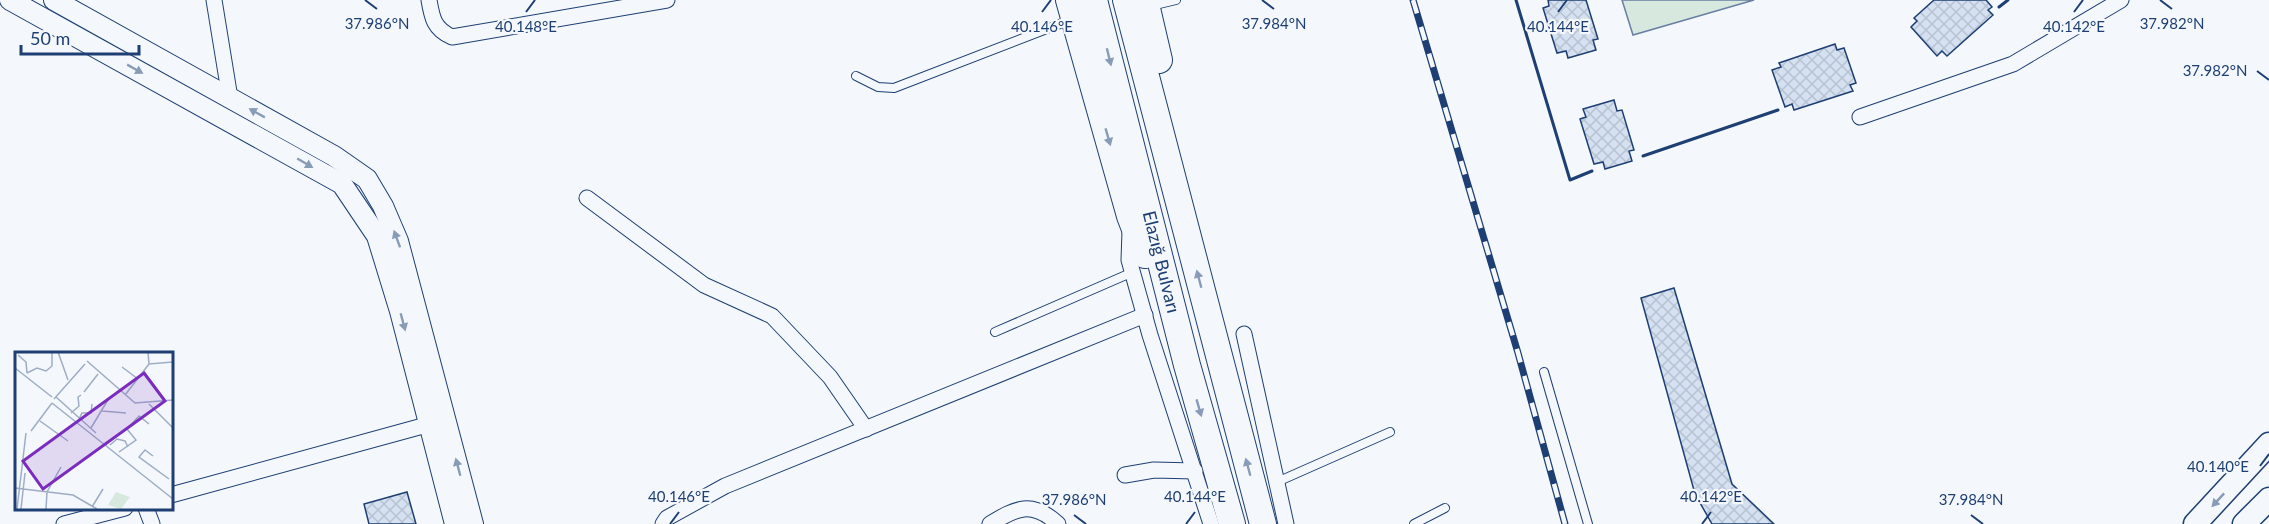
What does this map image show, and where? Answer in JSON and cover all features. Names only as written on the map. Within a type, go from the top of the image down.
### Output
[{"type":"highway","name":"Elazığ Bulvarı","points":[[1094,0],[1187,365],[1232,524]]},
{"type":"highway","name":"Elazığ Bulvarı","points":[[1139,2],[1163,77],[1178,200],[1263,524]]},
{"type":"highway","points":[[1072,9],[1130,216],[1187,365]]},
{"type":"main road","points":[[2194,524],[2269,444]]},
{"type":"main road","points":[[2244,524],[2269,499]]},
{"type":"street","points":[[10,0],[342,184],[377,236],[400,311],[455,524]]},
{"type":"street","points":[[54,0],[334,156],[366,179],[383,206],[398,241],[473,524]]},
{"type":"street","points":[[214,0],[230,98]]},
{"type":"street","points":[[429,0],[433,23],[443,33],[452,37],[667,0]]},
{"type":"street","points":[[1860,117],[2013,64],[2121,0]]},
{"type":"street","points":[[587,198],[704,285],[772,316],[830,377],[866,429]]},
{"type":"street","points":[[1130,216],[1129,260],[1211,524]]},
{"type":"street","points":[[663,524],[667,518],[725,486],[1145,315]]},
{"type":"street","points":[[1244,334],[1286,524]]},
{"type":"street","points":[[172,495],[415,430],[430,424]]},
{"type":"street","points":[[1125,475],[1154,470],[1195,471]]},
{"type":"street","points":[[990,524],[1014,510],[1030,508],[1047,514],[1058,524]]},
{"type":"street","points":[[64,524],[118,509]]},
{"type":"street","points":[[147,509],[152,524]]},
{"type":"lane","points":[[1139,2],[1176,0]]},
{"type":"lane","points":[[856,76],[878,87],[894,88],[1072,9]]},
{"type":"lane","points":[[995,332],[1133,273]]},
{"type":"lane","points":[[1544,372],[1588,524]]},
{"type":"lane","points":[[1277,482],[1390,432]]},
{"type":"lane","points":[[1414,524],[1445,508]]},
{"type":"shaded area","points":[[1622,0],[1754,0],[1633,35]]},
{"type":"building","points":[[1548,0],[1586,0],[1598,39],[1593,40],[1596,50],[1568,58],[1566,51],[1557,53],[1543,8],[1549,6]]},
{"type":"building","points":[[1934,0],[1986,0],[1992,7],[1988,10],[1993,15],[1947,56],[1942,51],[1937,56],[1911,27],[1917,21],[1914,18]]},
{"type":"building","points":[[1835,44],[1837,50],[1844,48],[1856,83],[1850,85],[1853,91],[1794,110],[1792,104],[1785,107],[1772,70],[1781,67],[1779,63]]},
{"type":"building","points":[[1614,100],[1617,111],[1622,110],[1634,150],[1629,151],[1632,161],[1605,169],[1603,162],[1594,164],[1580,119],[1586,117],[1583,109]]},
{"type":"building","points":[[1674,288],[1732,484],[1774,524],[1712,524],[1695,494],[1641,298]]},
{"type":"building","points":[[407,492],[416,524],[369,524],[364,504]]},
{"type":"railway","points":[[1413,0],[1518,353],[1565,524]]},
{"type":"wall","points":[[1516,0],[1570,180],[1592,171]]},
{"type":"wall","points":[[1999,7],[2008,0]]},
{"type":"wall","points":[[1643,156],[1778,110]]}]
